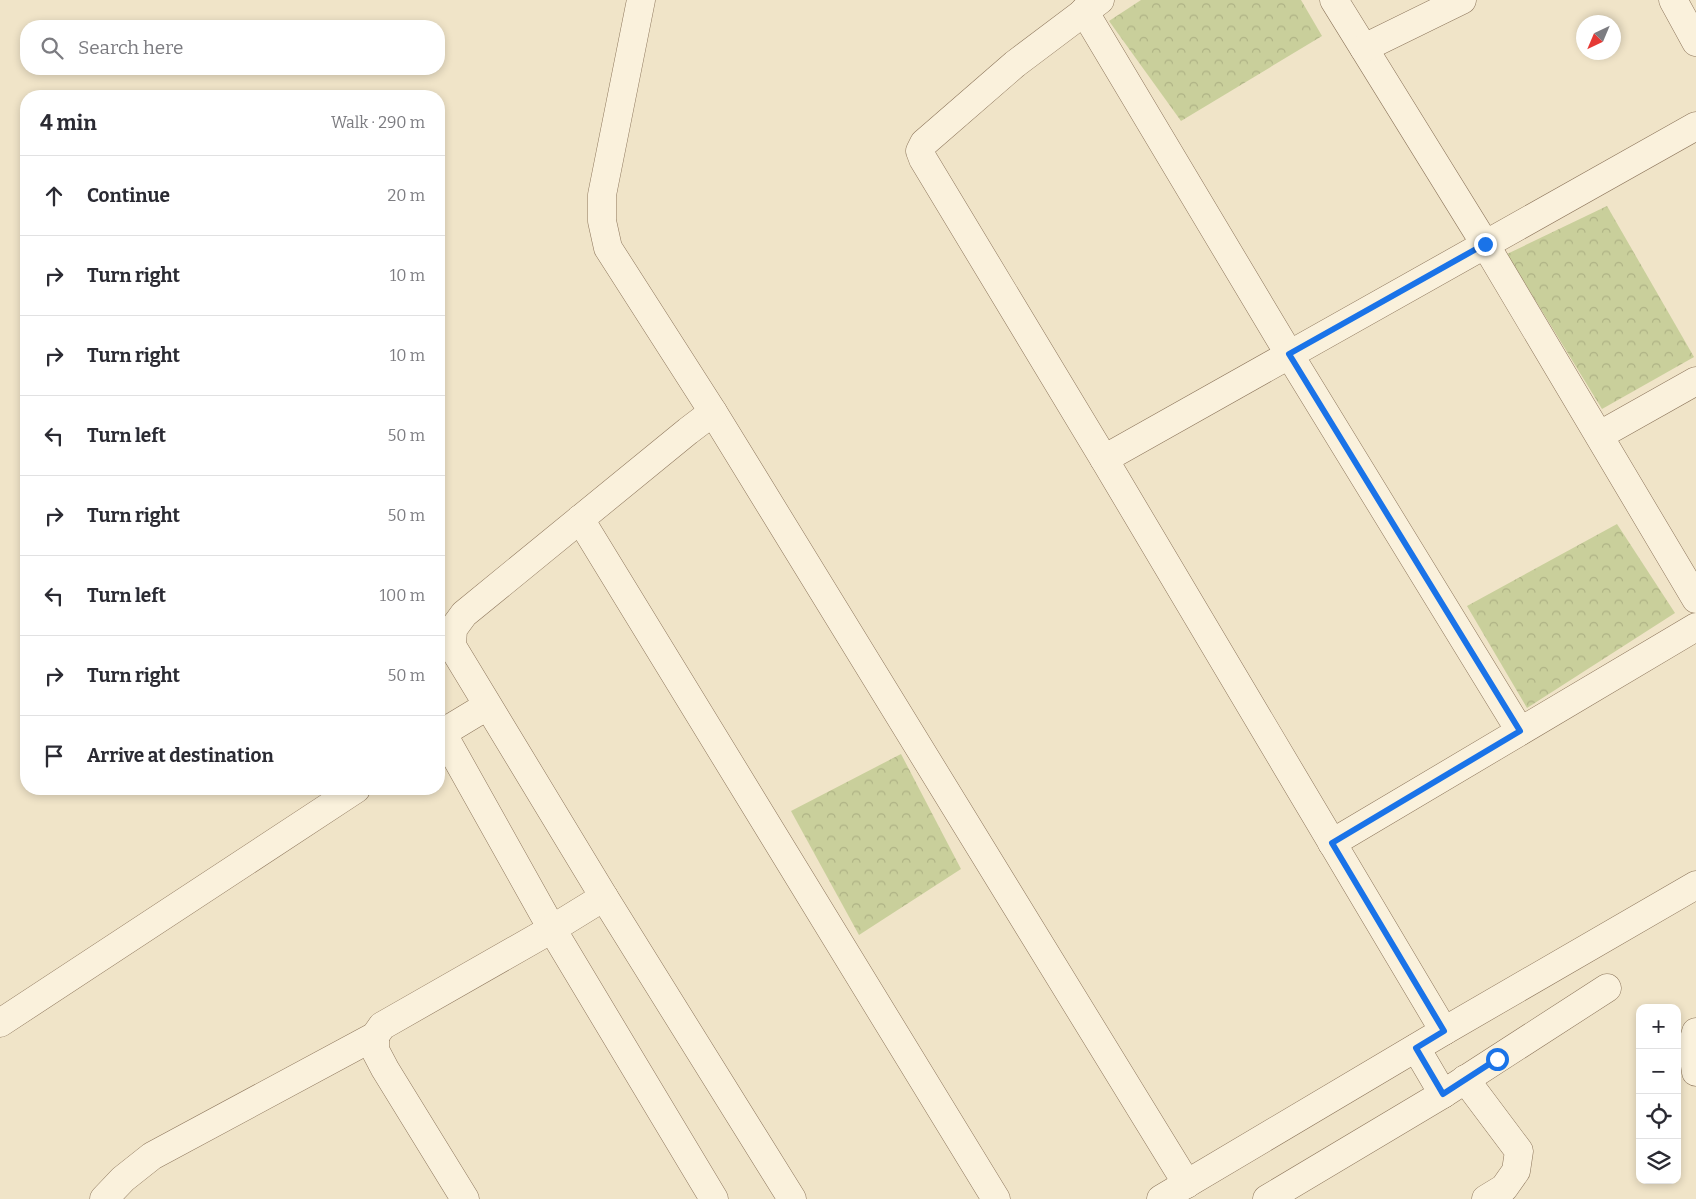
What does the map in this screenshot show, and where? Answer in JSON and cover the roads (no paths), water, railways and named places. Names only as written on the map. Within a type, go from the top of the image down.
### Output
[{"type":"street","points":[[641,0],[602,195],[602,221],[608,248],[713,412],[1187,1184]]},
{"type":"street","points":[[1334,0],[1485,244],[1696,599]]},
{"type":"street","points":[[1364,48],[1462,0]]},
{"type":"street","points":[[1673,0],[1696,42]]},
{"type":"street","points":[[1444,1031],[1104,458],[922,159],[920,150],[924,143],[1015,64],[1092,5],[1289,354],[1520,731]]},
{"type":"street","points":[[1104,458],[1696,126]]},
{"type":"street","points":[[1600,435],[1696,381]]},
{"type":"street","points":[[713,412],[464,614],[453,629],[445,651],[487,706],[792,1199]]},
{"type":"street","points":[[580,519],[996,1199]]},
{"type":"street","points":[[1332,843],[1696,627]]},
{"type":"street","points":[[445,728],[487,706]]},
{"type":"street","points":[[445,740],[552,929],[714,1199]]},
{"type":"street","points":[[0,1023],[347,795]]},
{"type":"street","points":[[1161,1199],[1696,884]]},
{"type":"street","points":[[104,1199],[123,1179],[152,1156],[375,1036],[382,1026],[552,929],[604,897]]},
{"type":"street","points":[[1267,1199],[1443,1094],[1607,988]]},
{"type":"street","points":[[1696,1032],[1692,1046],[1696,1072]]},
{"type":"street","points":[[375,1036],[376,1050],[385,1069],[465,1199]]},
{"type":"street","points":[[1416,1048],[1443,1094]]},
{"type":"street","points":[[1465,1079],[1519,1151],[1516,1171],[1504,1188],[1486,1199]]}]
